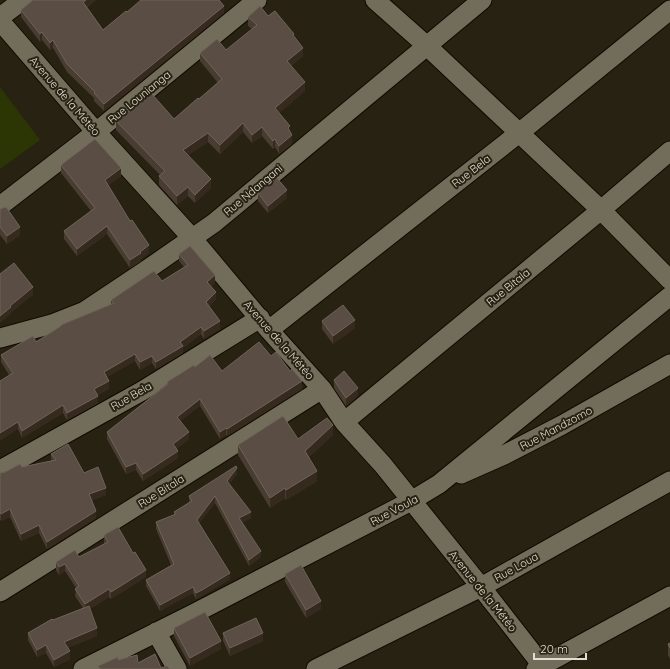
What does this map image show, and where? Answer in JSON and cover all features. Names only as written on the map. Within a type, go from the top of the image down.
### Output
[{"type":"street","points":[[0,17],[23,0]]},
{"type":"street","name":"Rue Lounianga","points":[[0,206],[96,132],[257,0]]},
{"type":"street","points":[[375,0],[427,46],[601,210],[670,280]]},
{"type":"street","name":"Rue Ndangani","points":[[0,338],[52,324],[85,311],[214,223],[482,0]]},
{"type":"street","name":"Rue Bela","points":[[0,470],[265,324],[519,134],[670,10]]},
{"type":"street","name":"Avenue de la Météo","points":[[0,20],[96,132],[192,238],[322,389],[344,422],[383,465],[481,587],[541,668]]},
{"type":"street","name":"Rue Bitala","points":[[344,422],[601,210],[670,151]]},
{"type":"street","name":"Rue Voula","points":[[82,669],[411,501],[439,484],[670,296]]},
{"type":"street","name":"Rue Mandzomo","points":[[439,484],[504,455],[562,426],[670,364]]},
{"type":"street","name":"Rue Bitala","points":[[0,592],[322,389]]},
{"type":"street","name":"Rue Loua","points":[[316,669],[481,587],[670,481]]},
{"type":"street","points":[[541,668],[670,596]]},
{"type":"street","points":[[156,632],[177,669]]},
{"type":"green space","points":[[0,87],[40,140],[0,169]]},
{"type":"building","points":[[33,0],[86,0],[83,2],[103,30],[141,0],[219,0],[224,6],[104,104],[94,93],[95,92],[67,64],[53,40],[50,43],[42,32],[40,34],[21,10]]},
{"type":"building","points":[[260,6],[268,16],[275,11],[294,34],[293,35],[303,48],[287,61],[305,82],[275,108],[290,126],[288,128],[292,135],[279,146],[275,139],[273,141],[262,127],[252,135],[243,123],[220,145],[208,133],[183,150],[211,179],[195,195],[188,187],[177,196],[159,176],[165,171],[116,121],[151,93],[174,119],[222,79],[200,53],[217,39],[226,50],[257,25],[248,17]]},
{"type":"building","points":[[95,139],[121,168],[105,180],[130,221],[132,220],[149,245],[140,252],[141,253],[130,260],[107,226],[77,249],[64,231],[95,208],[61,165]]},
{"type":"building","points":[[276,177],[287,190],[268,206],[258,193]]},
{"type":"building","points":[[6,207],[20,227],[7,236],[0,227],[0,209]]},
{"type":"building","points":[[190,246],[215,275],[207,282],[216,292],[206,302],[220,321],[204,331],[201,327],[180,342],[183,346],[156,362],[152,356],[140,362],[135,354],[104,372],[109,381],[94,389],[98,396],[67,413],[63,405],[22,431],[18,422],[0,433],[0,381],[13,373],[1,355],[33,336],[36,342],[61,325],[114,303],[111,300],[154,271],[162,281],[188,265],[179,254]]},
{"type":"building","points":[[14,263],[33,287],[0,316],[0,274]]},
{"type":"building","points":[[343,305],[355,320],[333,336],[322,321]]},
{"type":"building","points":[[259,342],[271,356],[276,352],[290,371],[292,369],[302,381],[220,432],[200,399],[177,417],[189,432],[173,444],[178,451],[143,474],[136,463],[126,467],[107,432],[168,384],[167,382],[194,365],[195,367],[210,355],[222,371]]},
{"type":"building","points":[[344,371],[358,388],[346,398],[334,380]]},
{"type":"building","points":[[283,416],[298,439],[327,418],[333,425],[305,451],[317,471],[270,498],[238,445]]},
{"type":"building","points":[[68,444],[84,473],[98,467],[106,488],[89,494],[96,511],[47,542],[39,525],[21,534],[10,509],[1,514],[0,512],[0,473],[20,464],[22,467],[56,460],[51,454]]},
{"type":"building","points":[[236,466],[237,468],[227,481],[251,512],[239,518],[261,551],[249,560],[215,496],[197,520],[230,573],[196,593],[193,587],[160,605],[146,580],[174,564],[156,522],[176,514],[174,512],[192,501],[189,496]]},
{"type":"building","points":[[118,527],[133,553],[135,552],[146,570],[111,592],[109,589],[85,604],[75,589],[79,586],[65,564],[59,567],[56,562],[75,550],[79,557],[108,542],[104,535]]},
{"type":"building","points":[[301,565],[321,601],[306,610],[285,574]]},
{"type":"building","points":[[89,606],[97,628],[64,642],[70,651],[54,660],[46,645],[37,650],[28,633],[52,619],[53,620]]},
{"type":"building","points":[[205,612],[221,641],[190,658],[174,628]]},
{"type":"building","points":[[256,618],[263,633],[230,648],[223,633]]},
{"type":"building","points":[[155,654],[161,668],[167,666],[170,669],[100,669],[98,666],[118,657],[118,660],[137,655],[138,663]]}]
